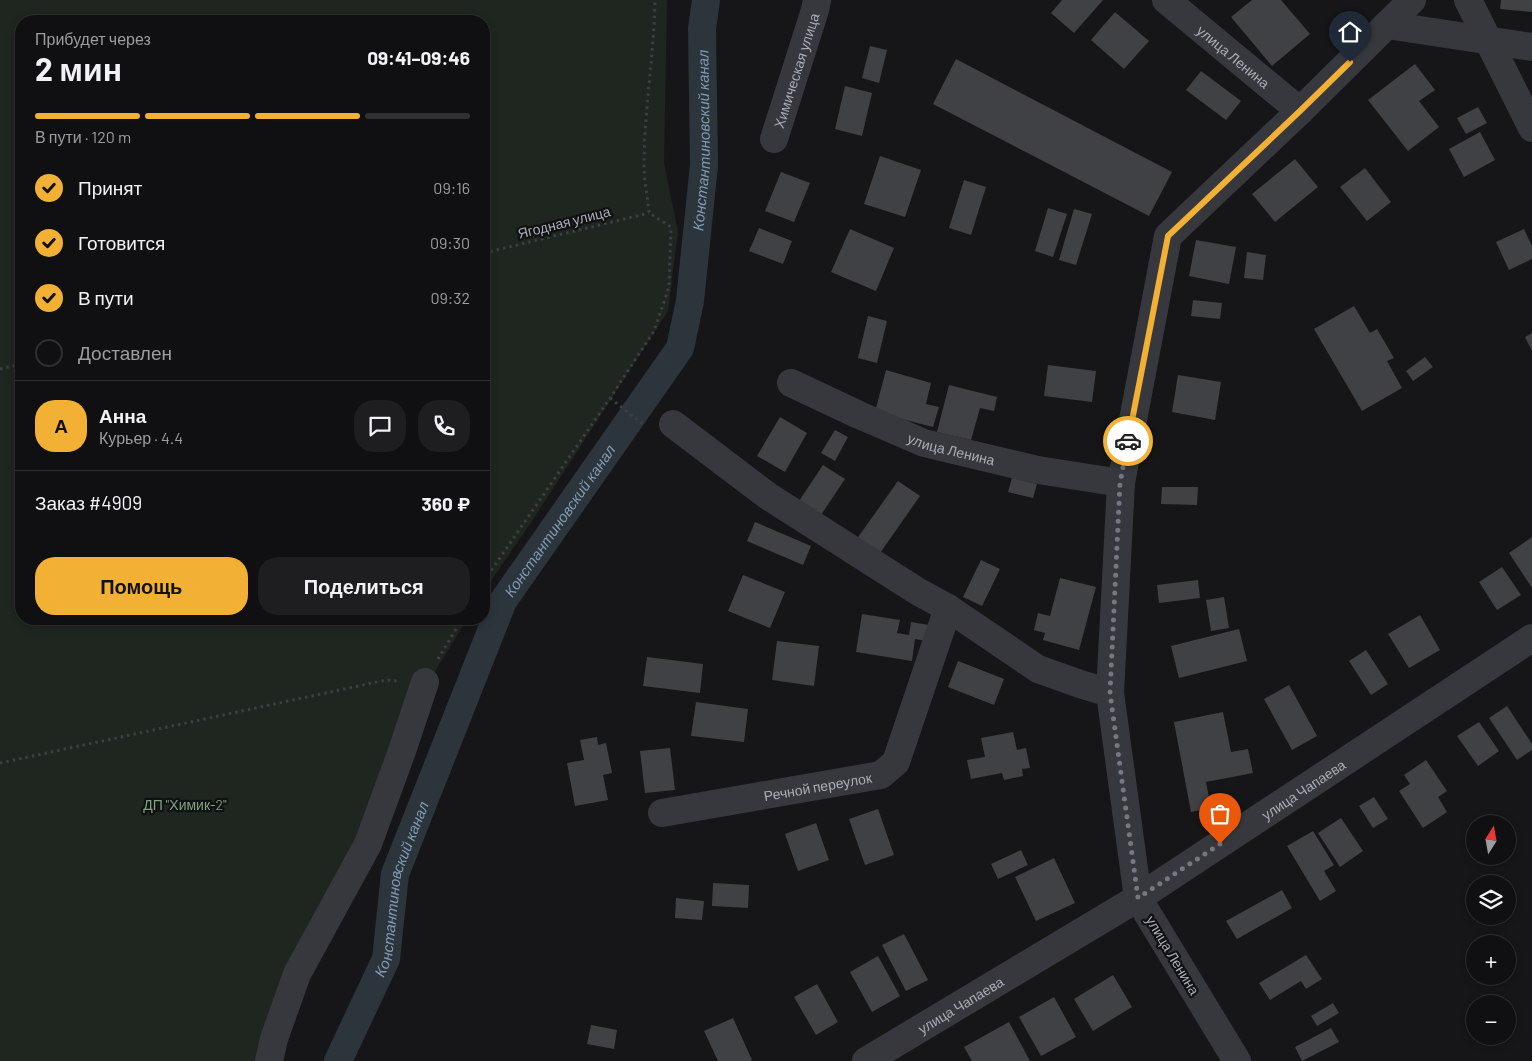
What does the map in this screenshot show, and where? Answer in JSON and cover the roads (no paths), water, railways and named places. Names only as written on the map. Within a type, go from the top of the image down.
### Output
[{"type":"street","name":"Химическая улица","points":[[774,139],[817,0]]},
{"type":"street","name":"улица Ленина","points":[[1166,0],[1300,111]]},
{"type":"street","name":"улица Ленина","points":[[1237,1061],[1138,898],[1110,693],[1120,483],[1168,236],[1300,111],[1412,0]]},
{"type":"street","points":[[1468,0],[1532,128]]},
{"type":"street","points":[[1387,25],[1532,47]]},
{"type":"street","name":"улица Ленина","points":[[791,383],[924,443],[1038,470],[1120,483]]},
{"type":"street","points":[[660,426],[917,591],[948,608],[1038,669],[1110,693]]},
{"type":"street","name":"Речной переулок","points":[[662,813],[881,775],[896,762],[948,608]]},
{"type":"street","name":"улица Чапаева","points":[[866,1061],[1138,898],[1532,638]]},
{"type":"street","points":[[269,1061],[274,1039],[297,974],[368,844],[425,682]]},
{"type":"waterway","name":"Константиновский канал","points":[[338,1061],[386,959],[395,874],[503,601],[680,348],[690,301],[704,165],[702,29],[706,0]]},
{"type":"park label","name":"ДП \"Химик-2\"","points":[[185,804]]}]
